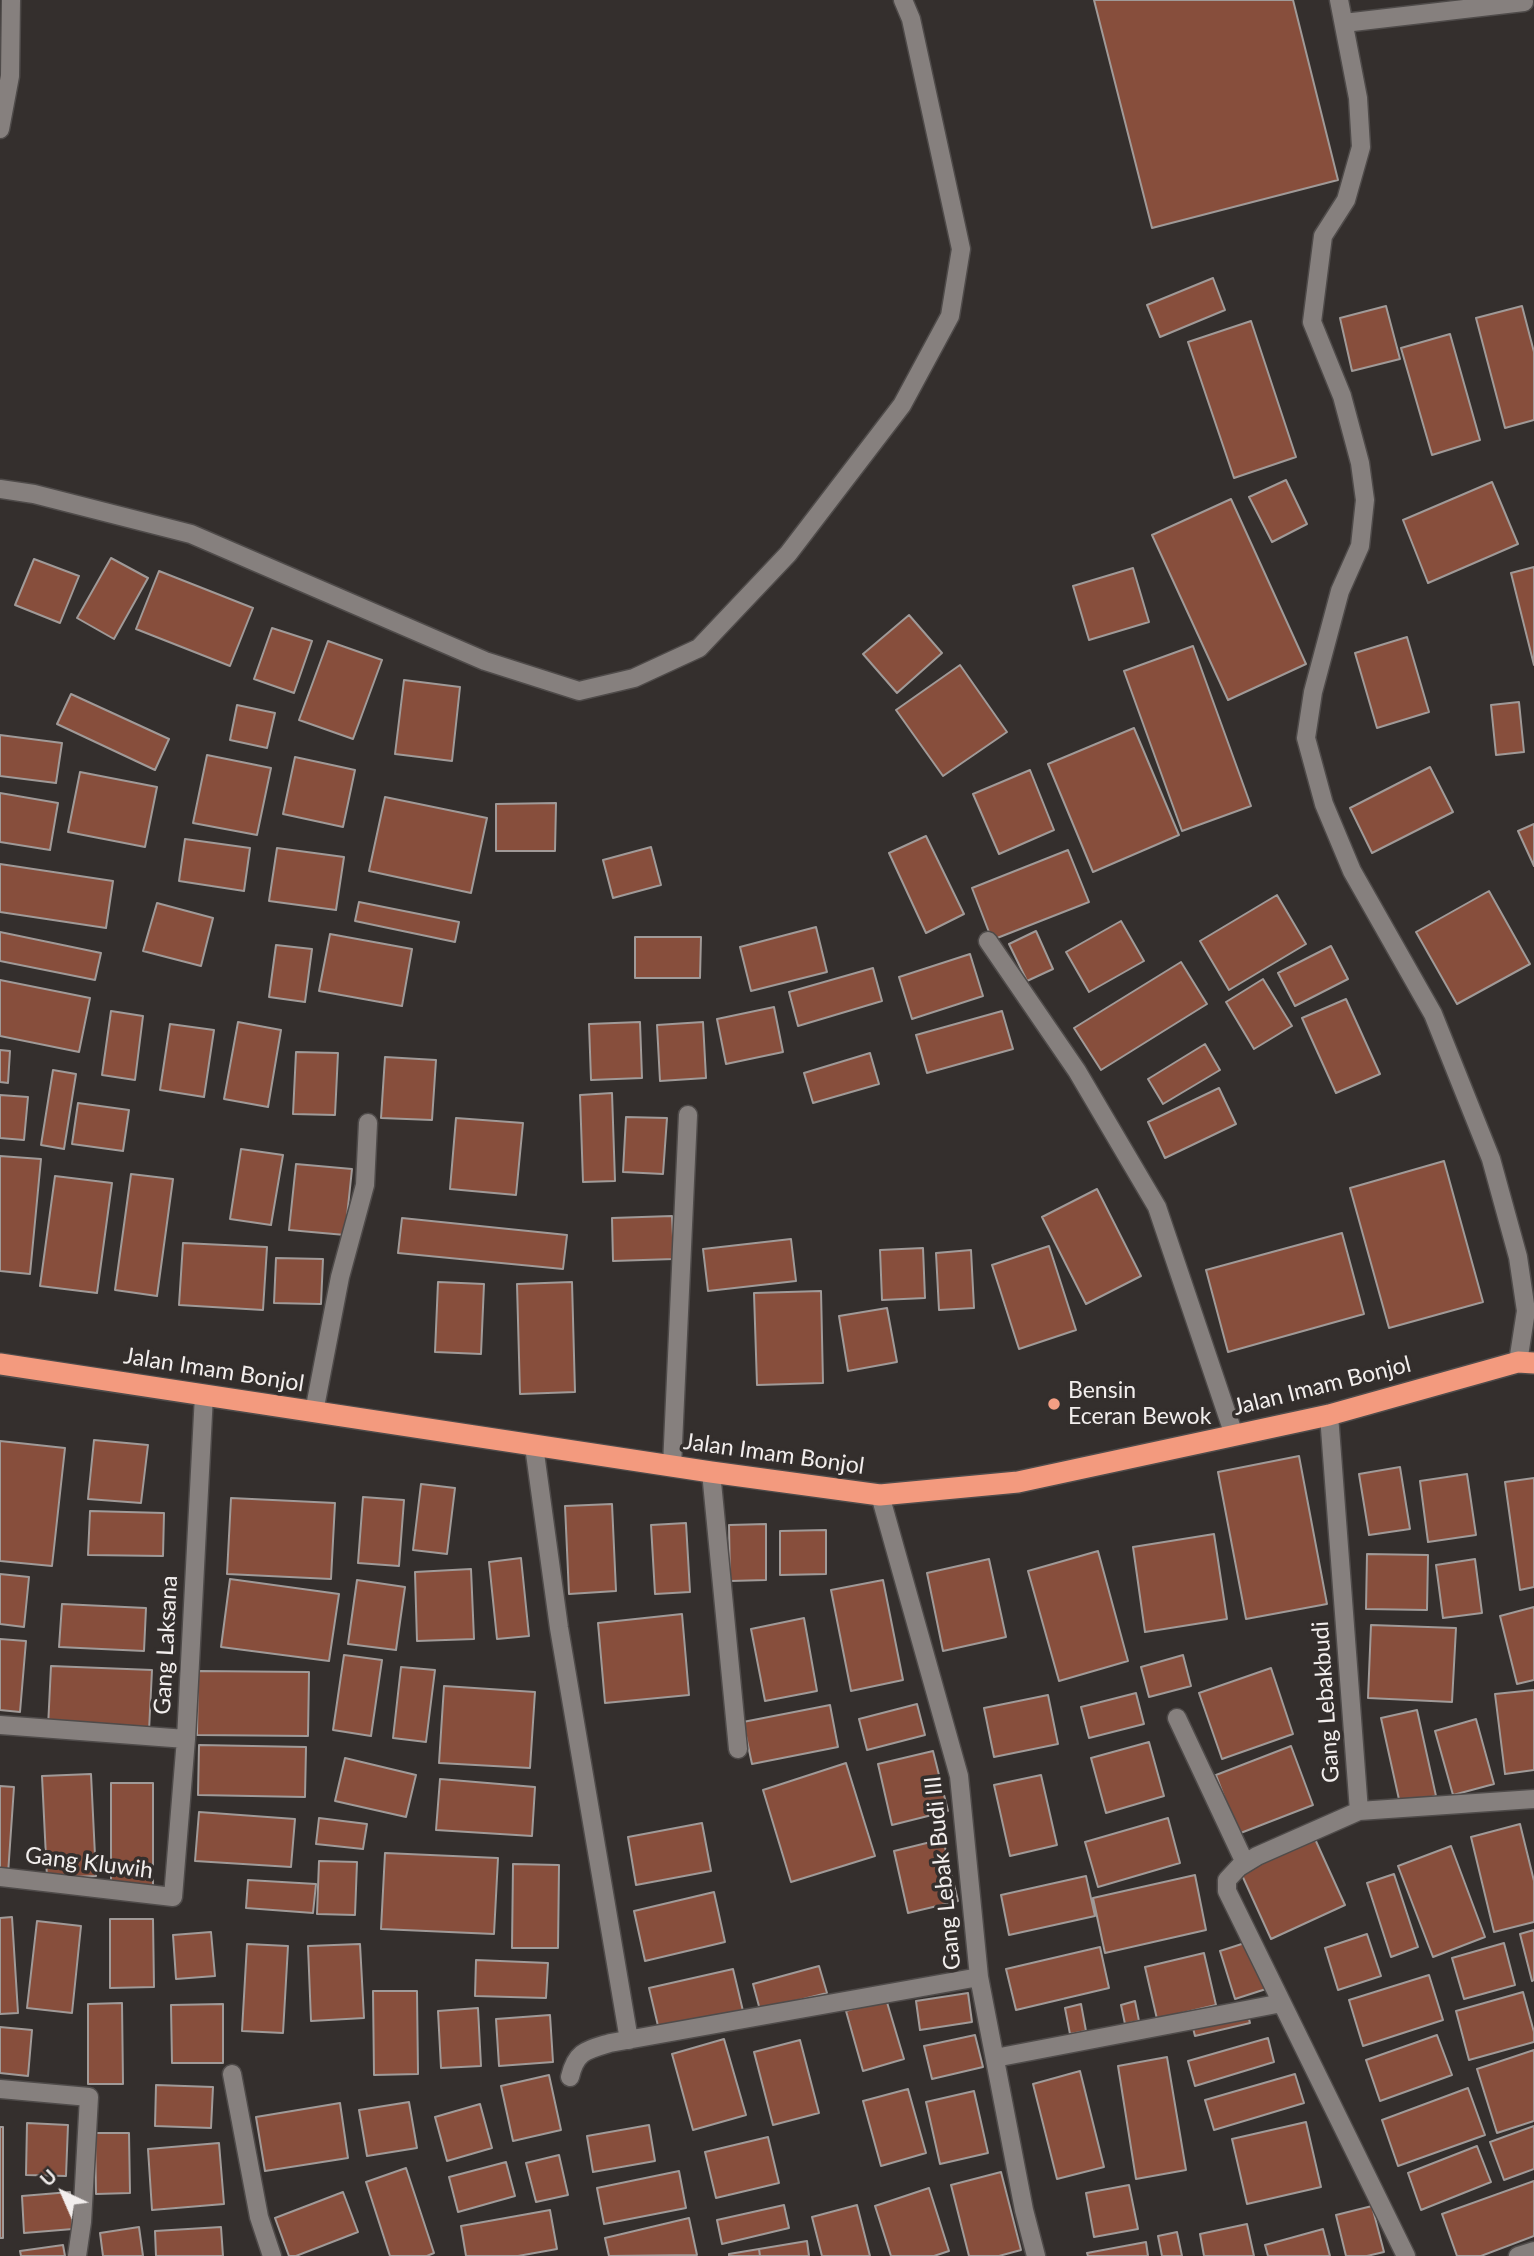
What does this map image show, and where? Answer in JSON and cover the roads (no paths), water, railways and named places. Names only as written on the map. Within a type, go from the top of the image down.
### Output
[{"type":"highway","name":"Jalan Imam Bonjol","points":[[0,1364],[534,1446],[880,1495],[1018,1482],[1329,1415],[1526,1363]]},
{"type":"street","points":[[0,129],[10,76],[11,0]]},
{"type":"street","points":[[0,489],[34,494],[191,534],[485,661],[579,691],[634,678],[699,648],[788,554],[902,405],[950,316],[961,248],[911,19],[904,0]]},
{"type":"street","points":[[1339,0],[1357,98],[1361,148],[1346,200],[1323,236],[1312,322],[1342,396],[1360,463],[1365,500],[1360,546],[1340,592],[1313,692],[1306,738],[1324,804],[1352,871],[1433,1014],[1491,1159],[1518,1257],[1526,1311],[1526,1363]]},
{"type":"street","points":[[1344,23],[1524,2]]},
{"type":"street","points":[[988,941],[1077,1071],[1157,1206],[1234,1435]]},
{"type":"street","points":[[672,1466],[688,1115]]},
{"type":"street","points":[[314,1412],[340,1278],[365,1185],[368,1123]]},
{"type":"street","name":"Gang Laksana","points":[[173,1897],[186,1739],[204,1395]]},
{"type":"street","name":"Gang Lebakbudi","points":[[1329,1415],[1359,1811],[1534,1799]]},
{"type":"street","points":[[534,1446],[559,1628],[629,2040]]},
{"type":"street","points":[[712,1472],[738,1749]]},
{"type":"street","name":"Gang Lebak Budi III","points":[[880,1495],[959,1776],[979,1977],[1024,2210],[1036,2256]]},
{"type":"street","points":[[1177,1718],[1245,1863]]},
{"type":"street","points":[[0,1725],[186,1739]]},
{"type":"street","points":[[1359,1811],[1245,1863],[1227,1880],[1227,1891],[1406,2256]]},
{"type":"street","name":"Gang Kluwih","points":[[0,1877],[173,1897]]},
{"type":"street","points":[[570,2077],[573,2063],[583,2052],[611,2043],[979,1977]]},
{"type":"street","points":[[995,2058],[1282,2003]]},
{"type":"street","points":[[232,2074],[259,2217],[272,2256]]},
{"type":"street","points":[[0,2089],[89,2097],[82,2222],[77,2256]]},
{"type":"street","points":[[1518,2256],[1534,2251]]},
{"type":"place","name":"Bensin Eceran Bewok","points":[[1054,1404]]}]
